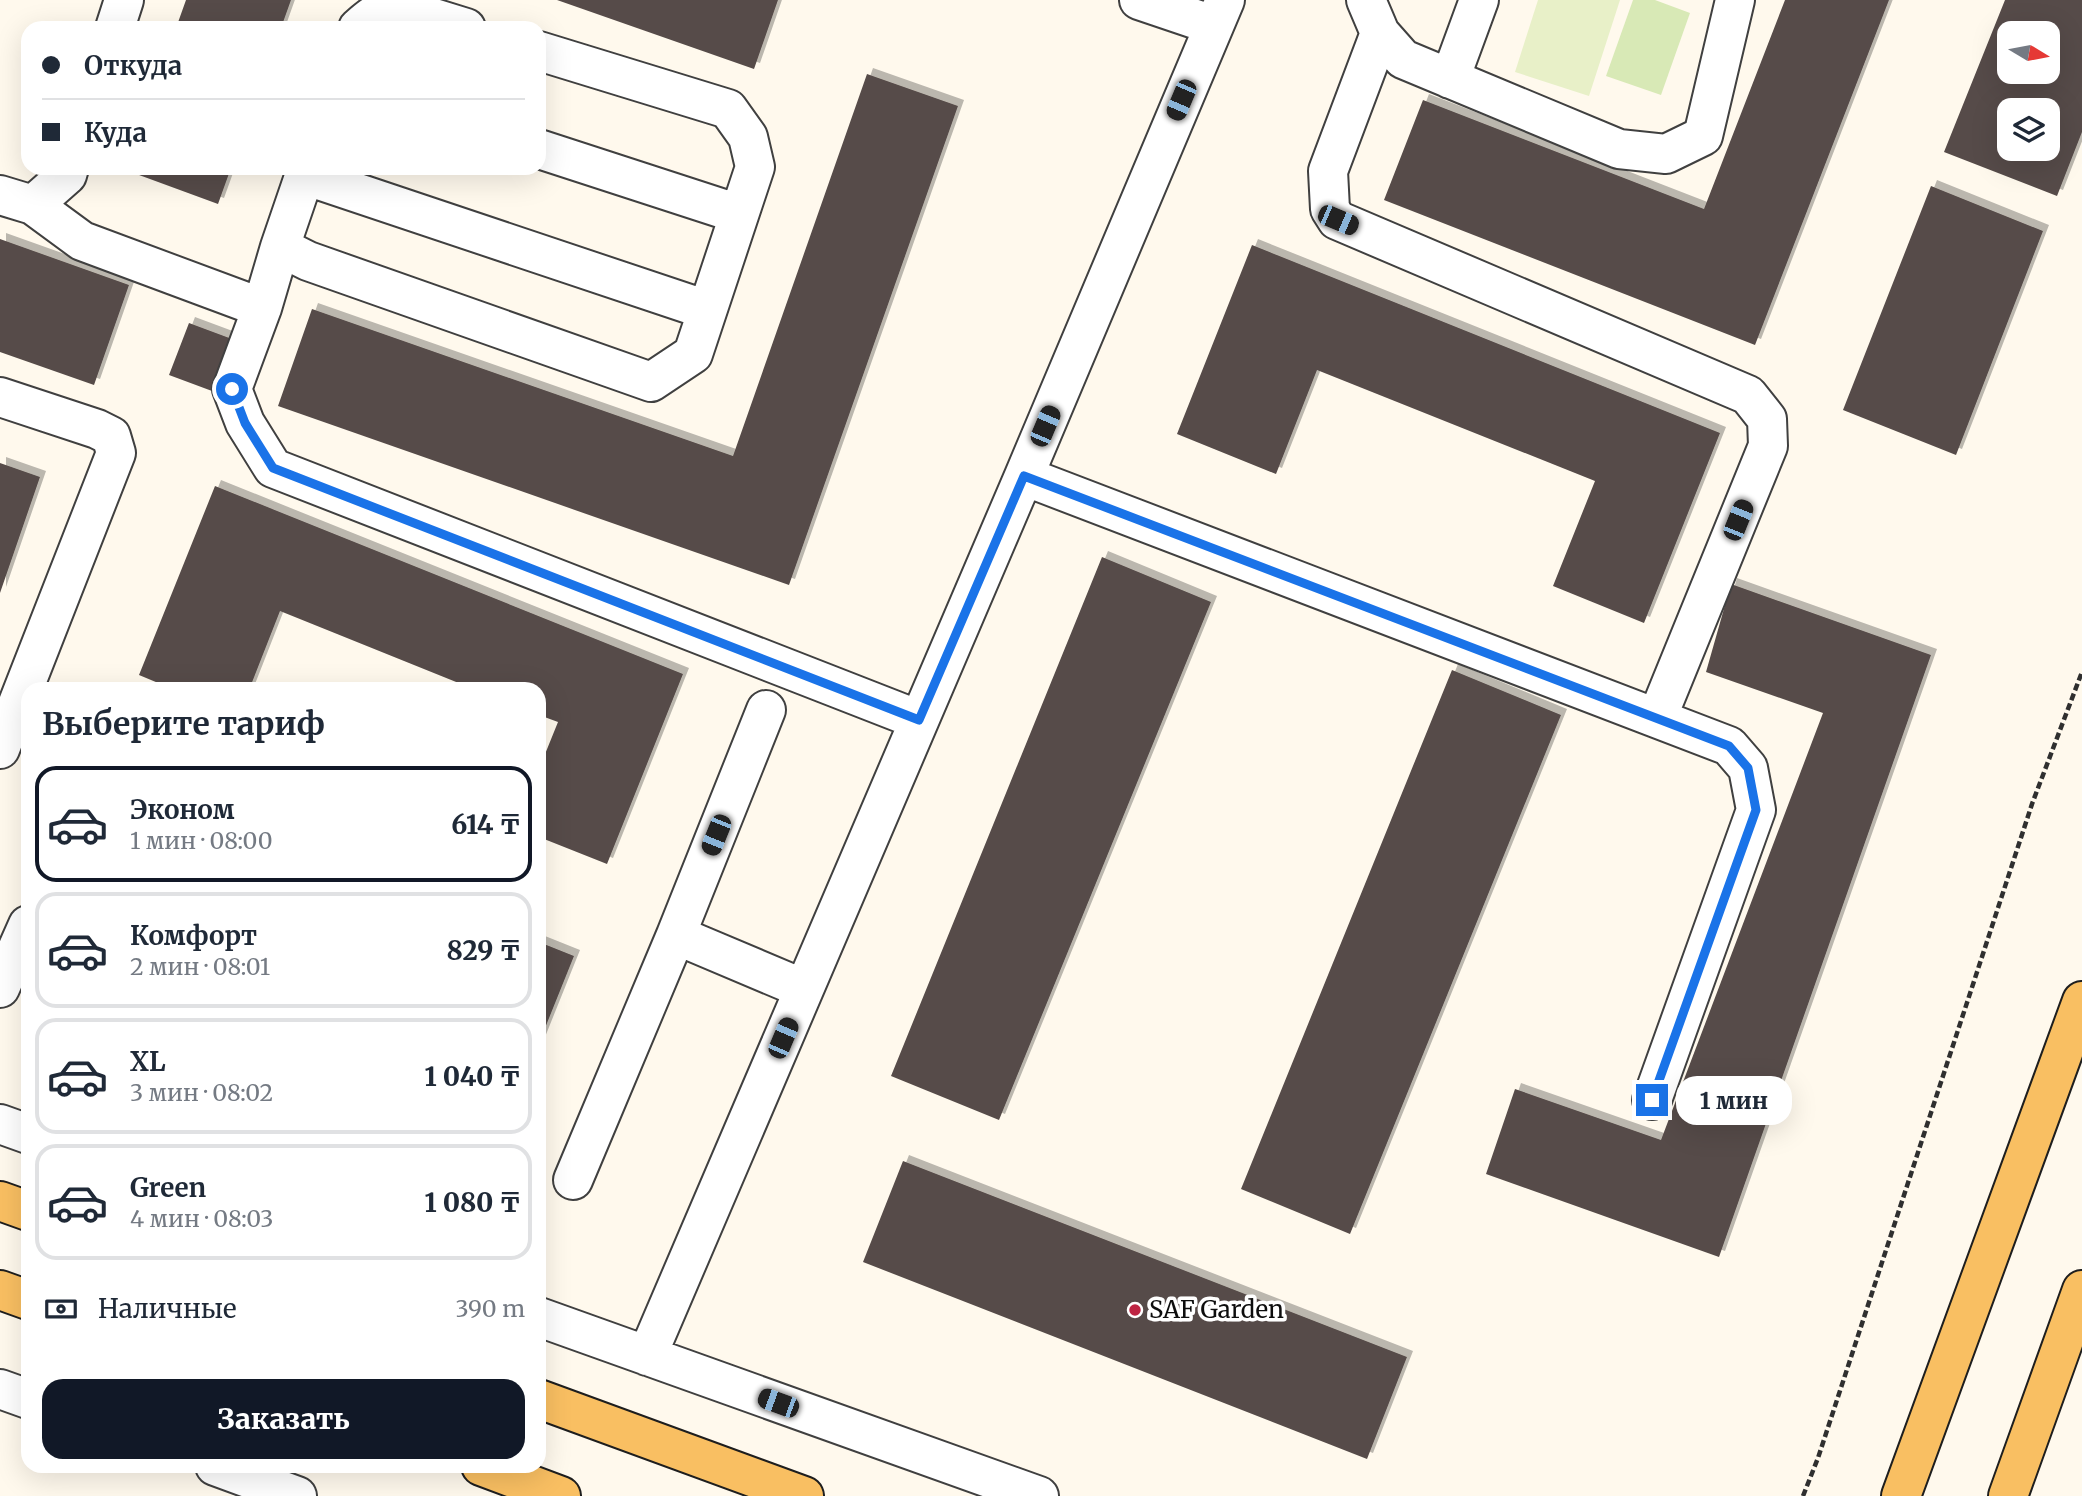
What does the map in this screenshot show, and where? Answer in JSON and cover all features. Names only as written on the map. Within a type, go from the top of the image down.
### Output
[{"type":"main road","points":[[1901,1496],[2082,1001]]},
{"type":"main road","points":[[0,1201],[21,1208]]},
{"type":"main road","points":[[0,1290],[21,1298]]},
{"type":"main road","points":[[2008,1496],[2068,1354],[2082,1290]]},
{"type":"main road","points":[[546,1402],[804,1496]]},
{"type":"main road","points":[[500,1473],[561,1496]]},
{"type":"street","points":[[117,21],[124,0]]},
{"type":"street","points":[[647,1356],[1219,13],[1139,0]]},
{"type":"street","points":[[1450,79],[1479,0]]},
{"type":"street","points":[[1373,17],[1402,59],[1619,149],[1666,154],[1703,136],[1735,0]]},
{"type":"street","points":[[366,21],[383,9],[395,6],[443,21]]},
{"type":"street","points":[[1373,17],[1328,171],[1330,209],[1338,220],[1748,395],[1766,419],[1768,446],[1657,718]]},
{"type":"street","points":[[280,247],[308,261],[651,382],[693,354],[755,167],[748,136],[728,109],[546,53]]},
{"type":"street","points":[[546,151],[739,214]]},
{"type":"street","points":[[17,200],[67,175]]},
{"type":"street","points":[[305,175],[232,389],[245,423],[273,468],[919,720]]},
{"type":"street","points":[[315,175],[707,310]]},
{"type":"street","points":[[17,200],[82,241],[262,307]]},
{"type":"street","points":[[0,397],[97,429],[110,436],[116,453],[26,682]]},
{"type":"street","points":[[1024,476],[1729,746],[1748,768],[1756,810],[1652,1100]]},
{"type":"street","points":[[0,749],[21,695]]},
{"type":"street","points":[[573,1180],[676,935],[766,710]]},
{"type":"street","points":[[676,935],[804,989]]},
{"type":"street","points":[[0,988],[21,941]]},
{"type":"street","points":[[0,1124],[21,1132]]},
{"type":"street","points":[[546,1320],[1039,1496]]},
{"type":"street","points":[[0,1389],[21,1396]]},
{"type":"street","points":[[234,1473],[297,1496]]},
{"type":"path","points":[[1803,1496],[1818,1458],[2032,804],[2082,672]]},
{"type":"green space","points":[[1538,0],[1620,0],[1589,96],[1515,72]]},
{"type":"green space","points":[[1633,0],[1655,0],[1690,13],[1661,95],[1606,76]]},
{"type":"building","points":[[186,0],[291,0],[284,21],[178,21]]},
{"type":"building","points":[[557,0],[778,0],[754,69]]},
{"type":"building","points":[[1785,0],[1889,0],[1755,345],[1384,200],[1423,100],[1704,209]]},
{"type":"building","points":[[2005,0],[2082,0],[2082,132],[2057,196],[1944,152]]},
{"type":"building","points":[[867,74],[958,106],[789,585],[278,406],[312,309],[733,456]]},
{"type":"building","points":[[139,175],[228,175],[218,204]]},
{"type":"building","points":[[1931,186],[2043,231],[1956,455],[1843,410]]},
{"type":"building","points":[[0,239],[129,285],[94,385],[0,352]]},
{"type":"building","points":[[1252,245],[1720,433],[1644,623],[1553,586],[1595,481],[1317,370],[1276,474],[1177,434]]},
{"type":"building","points":[[189,323],[232,339],[212,391],[169,375]]},
{"type":"building","points":[[0,463],[40,477],[0,593]]},
{"type":"building","points":[[215,486],[683,674],[607,864],[546,840],[546,752],[558,722],[546,718],[546,682],[456,682],[280,611],[252,682],[156,682],[139,675]]},
{"type":"building","points":[[1102,557],[1211,602],[999,1120],[891,1076]]},
{"type":"building","points":[[1731,584],[1931,655],[1719,1257],[1486,1174],[1515,1089],[1661,1140],[1823,713],[1706,672]]},
{"type":"building","points":[[1452,670],[1561,715],[1350,1234],[1241,1189]]},
{"type":"building","points":[[546,945],[574,956],[546,1026]]},
{"type":"building","name":"SAF Garden","points":[[903,1161],[1407,1357],[1367,1459],[863,1262]]},
{"type":"place","name":"SAF Garden","points":[[1135,1310]]},
{"type":"route","points":[[232,389],[245,423],[273,468],[919,720],[1024,476],[1729,746],[1748,768],[1756,810],[1652,1100]]}]
